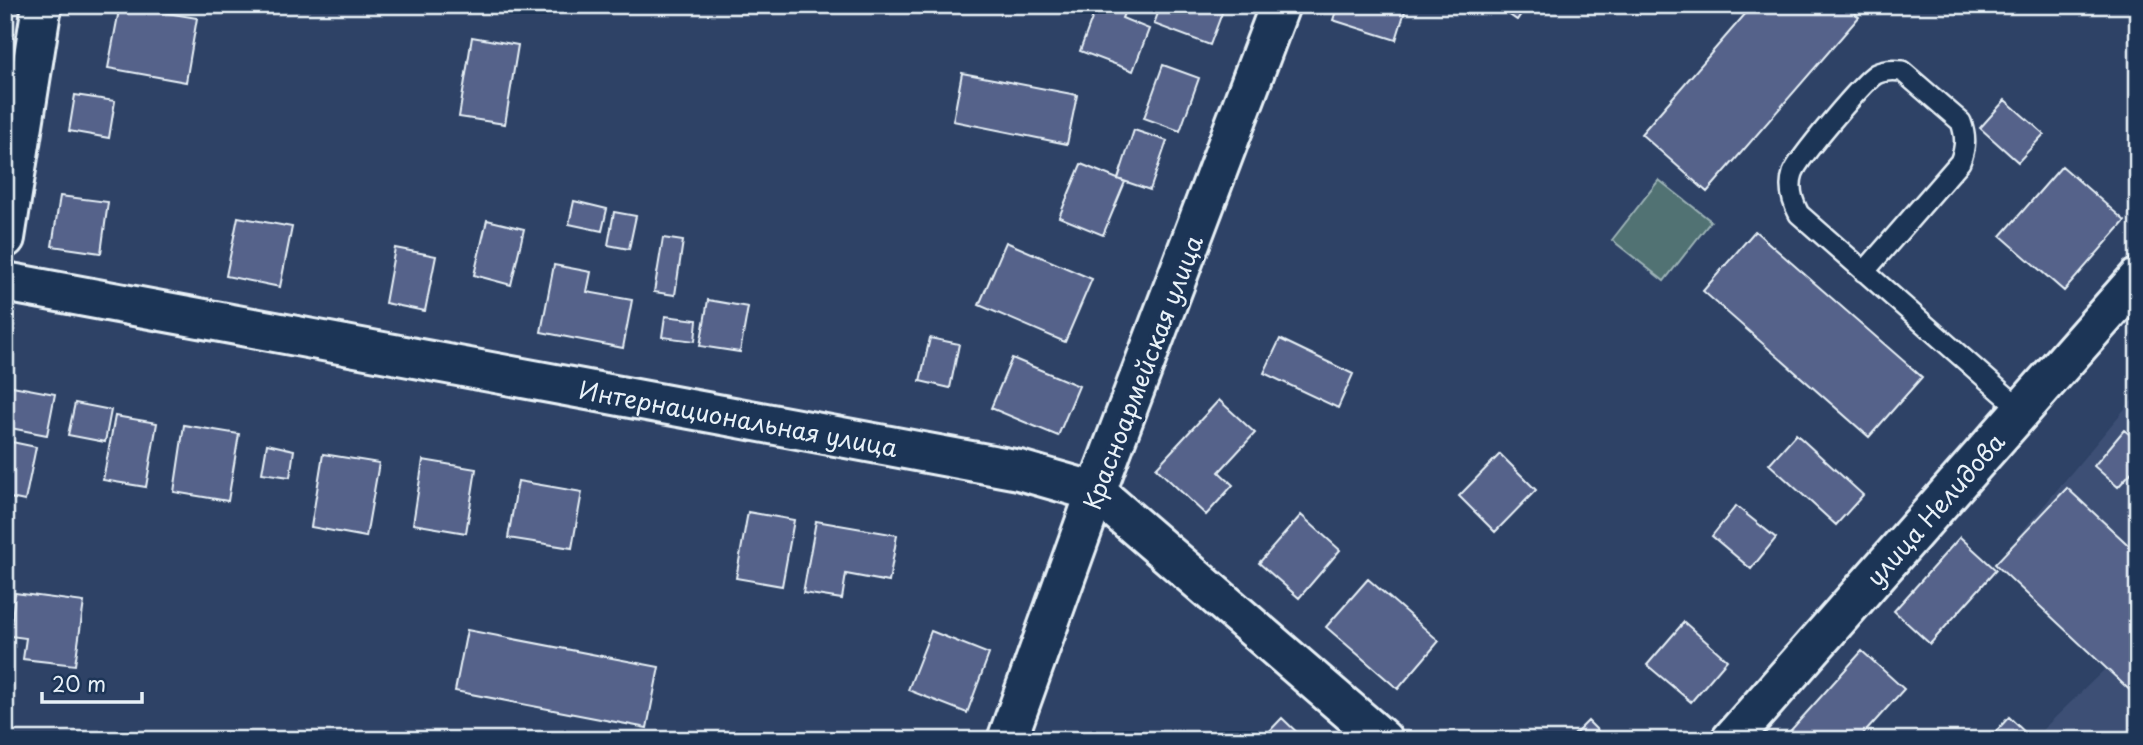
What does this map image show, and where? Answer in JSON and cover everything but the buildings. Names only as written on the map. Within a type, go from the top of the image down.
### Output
[{"type":"main road","points":[[5,238],[42,5]]},
{"type":"main road","name":"Красноармейская улица","points":[[1007,740],[1096,492],[1280,5]]},
{"type":"main road","name":"улица Нелидова","points":[[1731,740],[2138,278]]},
{"type":"main road","name":"Интернациональная улица","points":[[5,282],[1019,470],[1096,492],[1383,740]]},
{"type":"lane","points":[[1864,272],[1960,162],[1964,153],[1961,122],[1902,71],[1883,72],[1868,81],[1799,160],[1793,172],[1791,194],[1799,215],[1864,272],[2022,410]]},
{"type":"shaded area","points":[[2138,393],[2138,740],[1988,740],[2009,717],[2033,739],[2106,668],[1995,564]]},
{"type":"green space","points":[[1659,180],[1711,221],[1664,281],[1612,240]]}]
